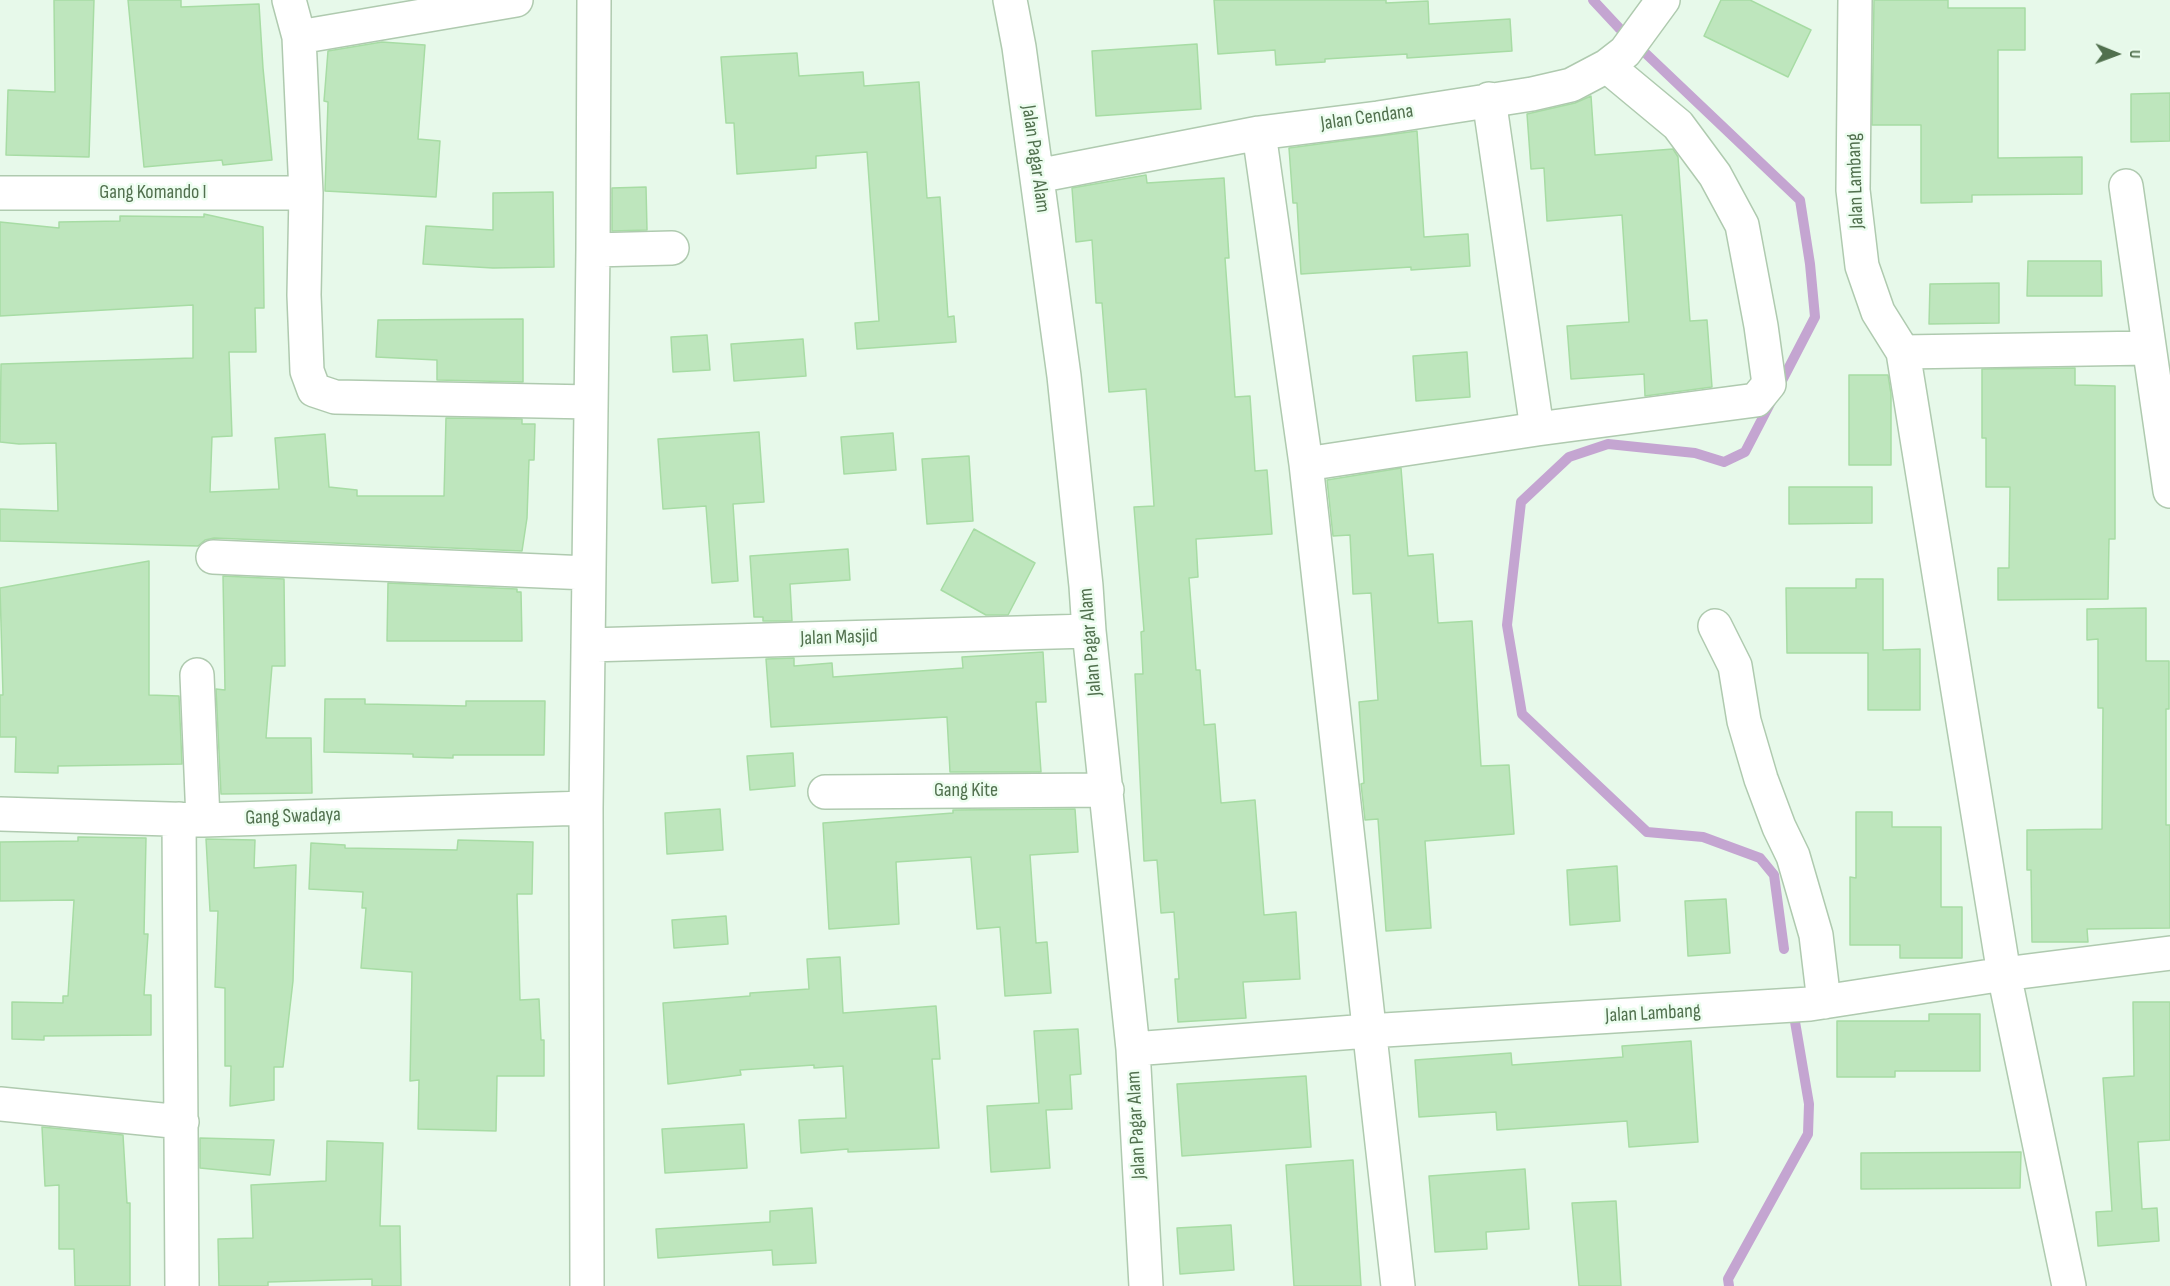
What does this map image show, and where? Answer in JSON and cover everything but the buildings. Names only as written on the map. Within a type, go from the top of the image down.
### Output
[{"type":"street","points":[[289,0],[299,37],[306,193],[304,295],[307,371],[314,390],[335,397],[591,402]]},
{"type":"street","points":[[587,1286],[586,808],[594,250],[594,0]]},
{"type":"street","name":"Jalan Pagar Alam","points":[[1010,0],[1019,47],[1065,388],[1086,585],[1133,1049],[1146,1286]]},
{"type":"street","name":"Jalan Lambang","points":[[1855,0],[1853,190],[1862,266],[1878,312],[1903,351]]},
{"type":"street","points":[[299,37],[503,1]]},
{"type":"street","name":"Jalan Cendana","points":[[1037,176],[1259,133],[1378,118],[1532,94],[1571,85],[1616,59],[1660,5]]},
{"type":"street","points":[[1306,464],[1537,429],[1756,400],[1769,384],[1761,326],[1742,225],[1715,176],[1678,124],[1616,59]]},
{"type":"street","points":[[1489,99],[1537,429]]},
{"type":"street","points":[[1259,133],[1306,464],[1398,1286]]},
{"type":"street","points":[[2126,186],[2170,491]]},
{"type":"street","name":"Gang Komando I","points":[[0,193],[306,193]]},
{"type":"street","points":[[594,250],[672,248]]},
{"type":"street","points":[[2068,1286],[2004,975],[1903,351],[2149,348]]},
{"type":"street","points":[[213,557],[588,573]]},
{"type":"street","points":[[1715,626],[1735,666],[1744,721],[1761,779],[1793,856],[1816,935],[1817,1003]]},
{"type":"street","name":"Jalan Masjid","points":[[588,645],[1089,631]]},
{"type":"street","points":[[182,1286],[182,1122],[197,675]]},
{"type":"street","name":"Gang Kite","points":[[825,792],[1107,790]]},
{"type":"street","name":"Gang Swadaya","points":[[0,814],[191,819],[586,808]]},
{"type":"street","name":"Jalan Lambang","points":[[1133,1049],[1368,1031],[1817,1003],[2170,953]]},
{"type":"street","points":[[0,1104],[182,1122]]},
{"type":"waterway","points":[[1593,0],[1620,29],[1800,200],[1815,317],[1745,452],[1724,462],[1695,453],[1608,444],[1569,457],[1521,502],[1507,625],[1522,714],[1647,832],[1703,837],[1760,858],[1774,875],[1784,949]]},
{"type":"waterway","points":[[1729,1286],[1728,1279],[1808,1134],[1809,1104],[1793,1010]]}]
